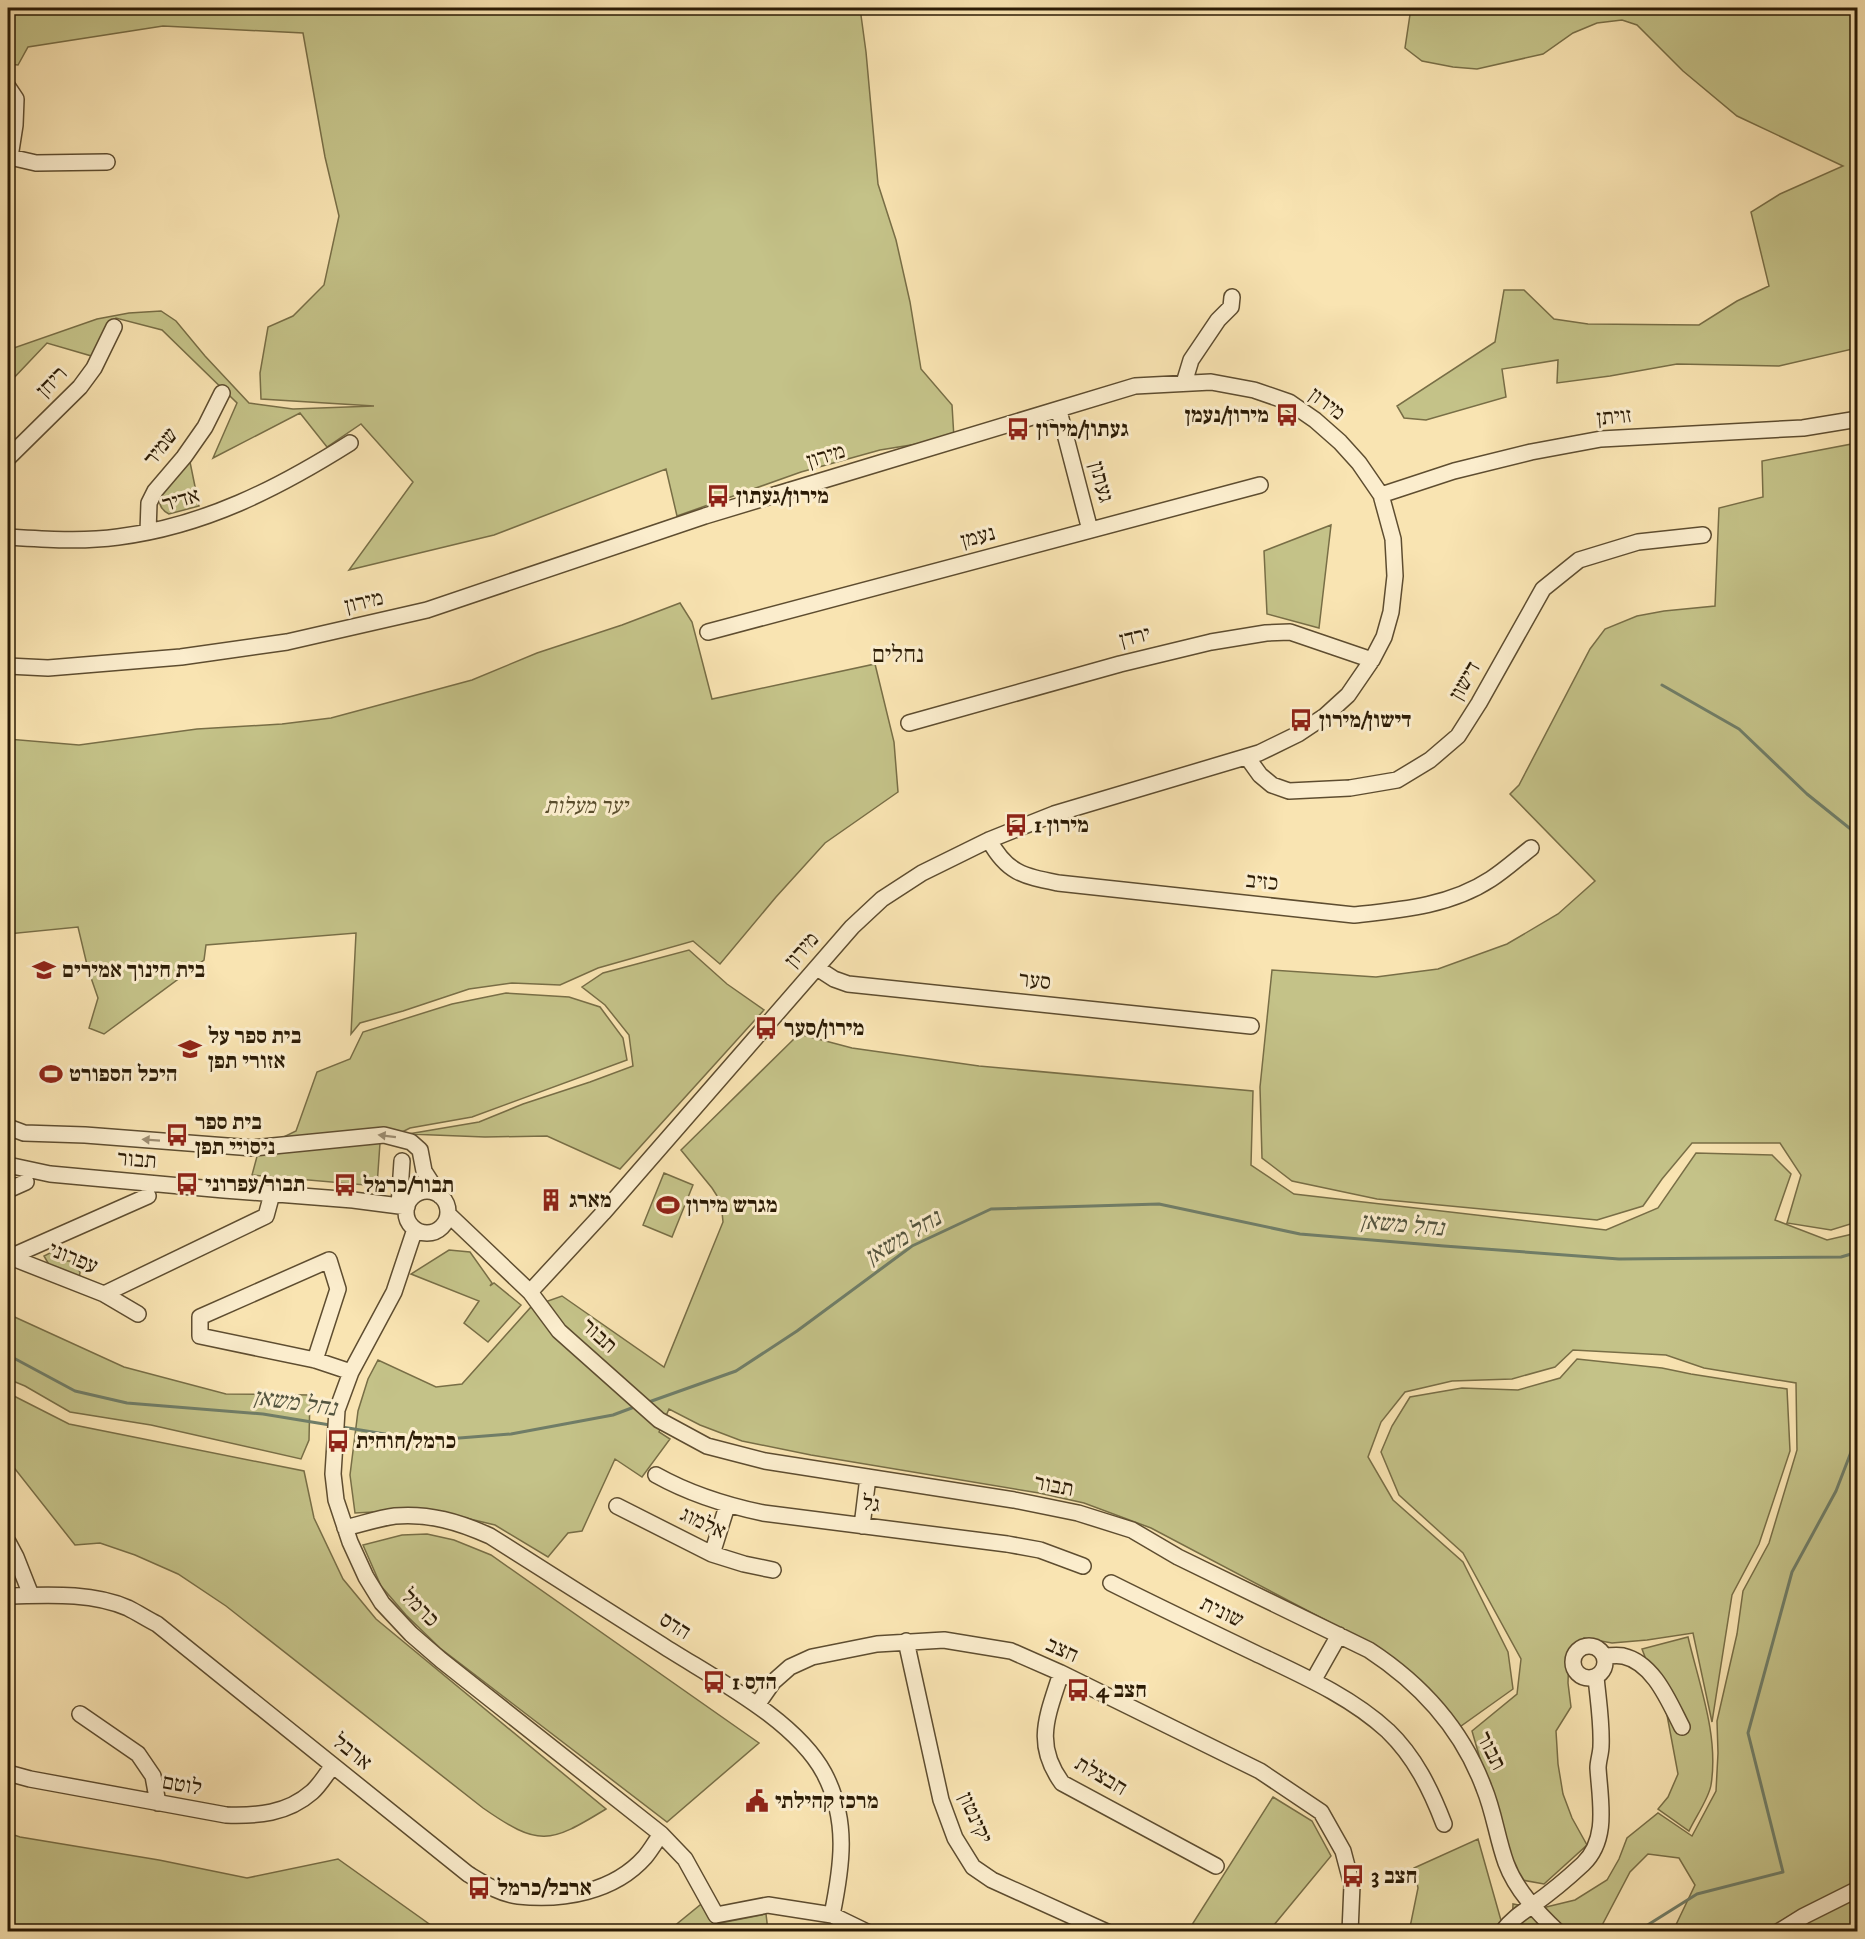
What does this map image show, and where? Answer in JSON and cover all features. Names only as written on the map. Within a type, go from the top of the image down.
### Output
[{"type":"street","points":[[8,87],[16,99],[10,157],[36,162],[107,162]]},
{"type":"street","points":[[1184,383],[1191,360],[1218,320],[1231,307],[1232,297]]},
{"type":"street","name":"ריחן","points":[[8,458],[80,387],[94,368],[114,327]]},
{"type":"street","name":"מירון","points":[[8,666],[48,668],[181,657],[287,642],[427,610],[705,516],[1059,411],[1135,386],[1211,382],[1254,390],[1288,402],[1315,420],[1359,463],[1381,495],[1393,539],[1395,576],[1391,612],[1384,637],[1372,660],[1348,695],[1298,734],[1259,753],[1054,814],[989,840],[922,873],[882,899],[852,927],[603,1213],[530,1292]]},
{"type":"street","name":"שמיר","points":[[148,532],[149,503],[155,491],[184,457],[205,427],[222,393]]},
{"type":"street","name":"געתון","points":[[1059,411],[1090,530]]},
{"type":"street","name":"זויתן","points":[[1381,495],[1454,471],[1531,452],[1601,439],[1803,428],[1857,419]]},
{"type":"street","name":"אדיר","points":[[8,537],[64,540],[117,538],[171,528],[217,514],[261,494],[308,470],[350,443]]},
{"type":"street","name":"נעמן","points":[[708,632],[1260,485]]},
{"type":"street","name":"דישון","points":[[1247,756],[1260,775],[1272,785],[1289,791],[1350,788],[1397,780],[1430,760],[1458,736],[1479,704],[1543,589],[1570,567],[1579,560],[1638,542],[1703,535]]},
{"type":"street","name":"ירדן","points":[[909,723],[1120,664],[1211,642],[1266,633],[1290,632],[1372,660]]},
{"type":"street","name":"כזיב","points":[[989,840],[998,857],[1008,866],[1027,876],[1058,883],[1354,915],[1403,910],[1445,901],[1489,880],[1531,848]]},
{"type":"street","name":"סער","points":[[817,968],[834,979],[848,984],[1251,1026]]},
{"type":"street","points":[[8,1127],[24,1133],[85,1135],[253,1148],[384,1135],[411,1142],[420,1150],[424,1171],[447,1207],[447,1220],[439,1230],[427,1233],[415,1229],[407,1220],[402,1161]]},
{"type":"street","name":"תבור","points":[[8,1165],[50,1174],[272,1194],[407,1203]]},
{"type":"street","points":[[407,1203],[424,1171]]},
{"type":"street","points":[[8,1190],[26,1182]]},
{"type":"street","points":[[407,1203],[427,1191],[440,1196]]},
{"type":"street","name":"עפרוני","points":[[148,1196],[10,1257],[104,1294],[266,1216],[272,1194]]},
{"type":"street","name":"תבור","points":[[448,1214],[530,1292],[559,1331],[659,1420],[707,1446],[765,1461],[1014,1500],[1078,1513],[1132,1530],[1186,1561],[1369,1650],[1427,1697],[1444,1717],[1473,1762],[1490,1805],[1506,1862],[1516,1884],[1558,1932]]},
{"type":"street","name":"כרמל","points":[[415,1229],[394,1292],[351,1372],[337,1410],[333,1474],[336,1500],[366,1577],[382,1603],[411,1634],[662,1834],[685,1859],[716,1915],[768,1905],[832,1915]]},
{"type":"street","points":[[315,1360],[338,1289],[329,1260],[200,1317],[200,1336],[315,1360],[351,1372]]},
{"type":"street","points":[[104,1294],[138,1314]]},
{"type":"street","name":"גל","points":[[657,1475],[681,1489],[727,1506],[763,1513],[1040,1550],[1083,1566]]},
{"type":"street","points":[[862,1526],[868,1477]]},
{"type":"street","name":"אלמוג","points":[[617,1506],[712,1554],[772,1570]]},
{"type":"street","points":[[712,1554],[727,1506]]},
{"type":"street","name":"הדס","points":[[345,1528],[395,1516],[428,1516],[460,1523],[480,1531],[757,1706],[803,1743],[824,1773],[836,1803],[842,1839],[840,1877],[832,1915]]},
{"type":"street","points":[[8,1542],[32,1595]]},
{"type":"street","name":"שונית","points":[[1111,1583],[1313,1681],[1363,1710],[1412,1758],[1431,1792],[1444,1824]]},
{"type":"street","name":"ארבל","points":[[8,1596],[80,1597],[103,1600],[128,1608],[157,1624],[468,1874],[489,1887],[517,1896],[582,1894],[627,1873],[645,1857],[662,1834]]},
{"type":"street","points":[[1313,1681],[1339,1635]]},
{"type":"street","name":"חצב","points":[[757,1706],[773,1682],[790,1667],[812,1657],[877,1644],[906,1641],[944,1640],[1011,1651],[1061,1673],[1260,1771],[1321,1812],[1343,1851],[1352,1885],[1350,1932]]},
{"type":"street","name":"יקינטון","points":[[906,1641],[940,1800],[955,1839],[973,1867],[992,1880],[1107,1932]]},
{"type":"street","points":[[1586,1646],[1597,1648],[1604,1656],[1604,1668],[1596,1677],[1580,1676],[1573,1667],[1574,1656],[1586,1646]]},
{"type":"street","points":[[1604,1656],[1622,1656],[1644,1667],[1662,1688],[1682,1727]]},
{"type":"street","name":"חבצלת","points":[[1061,1673],[1046,1719],[1045,1747],[1051,1768],[1062,1783],[1216,1866]]},
{"type":"street","points":[[1502,1932],[1518,1915],[1584,1863],[1593,1852],[1599,1838],[1601,1788],[1598,1767],[1601,1745],[1596,1677]]},
{"type":"street","points":[[80,1714],[138,1754],[153,1776],[158,1803]]},
{"type":"street","name":"לוטם","points":[[8,1773],[226,1815],[254,1816],[281,1810],[312,1792],[333,1766]]},
{"type":"street","points":[[1778,1932],[1857,1889]]},
{"type":"street","points":[[832,1915],[867,1932]]},
{"type":"green space","points":[[8,8],[860,8],[878,184],[896,240],[910,302],[921,369],[952,405],[954,438],[880,450],[801,472],[677,516],[666,469],[494,535],[349,570],[413,482],[361,424],[327,447],[300,413],[213,458],[237,403],[162,330],[116,318],[95,357],[47,343],[8,384],[8,350],[97,319],[129,313],[161,311],[176,321],[249,403],[293,409],[374,406],[261,399],[260,373],[268,327],[293,316],[324,285],[339,216],[325,157],[303,33],[163,26],[28,47],[18,65],[8,64]]},
{"type":"green space","points":[[1411,8],[1857,8],[1857,348],[1779,366],[1677,364],[1557,383],[1558,360],[1502,369],[1506,397],[1426,420],[1404,418],[1397,406],[1495,342],[1504,290],[1524,290],[1554,319],[1588,324],[1699,325],[1737,301],[1769,286],[1751,212],[1780,194],[1843,166],[1737,116],[1683,71],[1637,25],[1622,20],[1597,23],[1573,33],[1543,54],[1477,69],[1422,61],[1405,48]]},
{"type":"green space","points":[[1857,443],[1857,1222],[1831,1230],[1787,1223],[1801,1175],[1780,1143],[1692,1143],[1643,1206],[1597,1220],[1377,1199],[1292,1181],[1262,1158],[1260,1087],[1272,970],[1376,977],[1438,969],[1507,944],[1558,914],[1595,881],[1510,794],[1519,785],[1590,649],[1605,629],[1637,616],[1715,606],[1719,508],[1763,497],[1762,461]]},
{"type":"green space","points":[[190,462],[199,506],[169,514],[161,506],[160,494],[186,463]]},
{"type":"green space","points":[[1331,525],[1319,628],[1267,614],[1264,551]]},
{"type":"green space","name":"יער מעלות","points":[[680,603],[692,622],[712,699],[875,664],[894,742],[898,792],[825,843],[720,964],[693,941],[598,968],[560,985],[512,983],[469,989],[360,1023],[351,1034],[356,933],[206,945],[204,960],[104,1034],[89,1028],[98,998],[78,927],[8,934],[8,739],[79,745],[197,729],[282,724],[331,718],[472,680],[537,653]]},
{"type":"green space","points":[[689,950],[727,984],[764,1010],[620,1169],[547,1136],[485,1137],[408,1134],[479,1122],[523,1104],[633,1066],[629,1035],[605,1005],[582,987],[603,973]]},
{"type":"green space","points":[[506,993],[569,997],[600,1007],[623,1038],[627,1060],[472,1117],[410,1128],[380,1143],[377,1186],[252,1175],[259,1149],[296,1131],[317,1072],[350,1059],[363,1032],[452,1004]]},
{"type":"green space","points":[[799,1034],[852,1048],[979,1066],[1253,1091],[1251,1165],[1294,1194],[1606,1230],[1658,1208],[1696,1153],[1772,1155],[1791,1174],[1775,1220],[1827,1240],[1857,1233],[1857,1931],[1673,1931],[1695,1885],[1679,1858],[1648,1854],[1630,1872],[1599,1931],[1512,1931],[1513,1904],[1538,1909],[1575,1900],[1607,1880],[1619,1859],[1627,1838],[1658,1813],[1692,1836],[1716,1791],[1717,1721],[1737,1634],[1743,1591],[1769,1543],[1797,1450],[1796,1383],[1704,1368],[1666,1355],[1573,1350],[1555,1367],[1512,1379],[1452,1381],[1405,1392],[1381,1422],[1368,1457],[1393,1500],[1463,1562],[1508,1652],[1513,1689],[1454,1731],[1383,1658],[1329,1622],[1151,1528],[1084,1503],[1039,1493],[811,1455],[742,1441],[700,1425],[669,1409],[659,1432],[670,1439],[642,1477],[615,1459],[582,1531],[568,1533],[548,1557],[495,1525],[428,1509],[355,1513],[350,1475],[358,1411],[368,1379],[378,1360],[436,1387],[462,1384],[531,1307],[562,1296],[664,1367],[723,1222],[721,1202],[681,1150]]},
{"type":"green space","name":"מגרש מירון","points":[[664,1173],[693,1185],[672,1237],[643,1225]]},
{"type":"green space","points":[[56,1250],[64,1261],[72,1261],[80,1272],[79,1280],[55,1275],[44,1256]]},
{"type":"green space","points":[[449,1250],[470,1252],[492,1283],[490,1286],[494,1283],[521,1305],[488,1342],[464,1323],[479,1301],[411,1274]]},
{"type":"green space","points":[[8,1314],[124,1367],[226,1394],[310,1395],[309,1440],[301,1459],[151,1425],[70,1412],[25,1386],[8,1379]]},
{"type":"green space","points":[[1577,1359],[1662,1368],[1787,1389],[1790,1451],[1759,1544],[1732,1595],[1712,1722],[1693,1633],[1612,1643],[1584,1638],[1569,1651],[1568,1683],[1571,1707],[1556,1731],[1558,1764],[1563,1794],[1572,1818],[1587,1845],[1544,1884],[1511,1878],[1508,1856],[1472,1731],[1517,1694],[1521,1659],[1463,1553],[1399,1495],[1381,1452],[1392,1426],[1410,1397],[1462,1388],[1518,1390],[1560,1378]]},
{"type":"green space","points":[[8,1393],[69,1424],[304,1471],[314,1518],[343,1579],[376,1619],[606,1809],[587,1821],[557,1834],[531,1835],[518,1830],[483,1808],[226,1606],[178,1574],[100,1543],[75,1545],[8,1460]]},
{"type":"green space","points":[[427,1534],[454,1540],[491,1555],[759,1743],[667,1822],[440,1648],[406,1615],[381,1586],[363,1545],[402,1535]]},
{"type":"green space","points":[[1688,1637],[1707,1710],[1713,1766],[1710,1790],[1689,1831],[1658,1809],[1668,1797],[1678,1774],[1667,1715],[1642,1649]]},
{"type":"green space","points":[[1273,1797],[1312,1821],[1331,1856],[1269,1931],[1188,1931]]},
{"type":"green space","points":[[8,1833],[247,1878],[338,1859],[439,1931],[8,1931]]},
{"type":"green space","points":[[1478,1839],[1504,1931],[1409,1932],[1418,1888],[1414,1868]]},
{"type":"green space","points":[[705,1901],[716,1924],[766,1914],[768,1931],[667,1932]]},
{"type":"waterway","points":[[1662,685],[1739,729],[1807,794],[1858,835]]},
{"type":"waterway","name":"נחל משאן","points":[[646,1403],[736,1371],[797,1331],[912,1246],[991,1209],[1159,1204],[1300,1234],[1619,1259],[1841,1257],[1858,1252]]},
{"type":"waterway","name":"נחל משאן","points":[[8,1355],[75,1391],[127,1403],[263,1414],[330,1425]]},
{"type":"waterway","name":"נחל משאן","points":[[342,1427],[434,1440],[511,1434],[613,1415],[637,1406]]},
{"type":"waterway","points":[[1643,1932],[1646,1926],[1697,1894],[1783,1872],[1748,1733],[1792,1572],[1836,1491],[1858,1434]]},
{"type":"place","name":"מירון/נעמן","points":[[1287,415]]},
{"type":"place","name":"געתון/מירון","points":[[1018,429]]},
{"type":"place","name":"מירון/געתון","points":[[718,496]]},
{"type":"place","name":"דישון/מירון","points":[[1301,720]]},
{"type":"place","name":"מירון 1","points":[[1016,825]]},
{"type":"place","name":"בית חינוך אמירים","points":[[44,970]]},
{"type":"place","name":"מירון/סער","points":[[766,1028]]},
{"type":"place","name":"בית ספר על אזורי תפן","points":[[190,1049]]},
{"type":"place","name":"היכל הספורט","points":[[51,1074]]},
{"type":"place","name":"בית ספר ניסויי תפן","points":[[177,1135]]},
{"type":"place","name":"תבור/עפרוני","points":[[187,1184]]},
{"type":"place","name":"תבור/כרמל","points":[[345,1185]]},
{"type":"place","name":"מארג","points":[[551,1200]]},
{"type":"place","name":"מגרש מירון","points":[[668,1205]]},
{"type":"place","name":"כרמל/חוחית","points":[[338,1441]]},
{"type":"place","name":"הדס 1","points":[[714,1682]]},
{"type":"place","name":"חצב 4","points":[[1078,1690]]},
{"type":"place","name":"מרכז קהילתי","points":[[757,1801]]},
{"type":"place","name":"חצב 3","points":[[1353,1876]]},
{"type":"place","name":"ארבל/כרמל","points":[[479,1888]]},
{"type":"district","name":"נחלים","points":[[898,655]]}]
